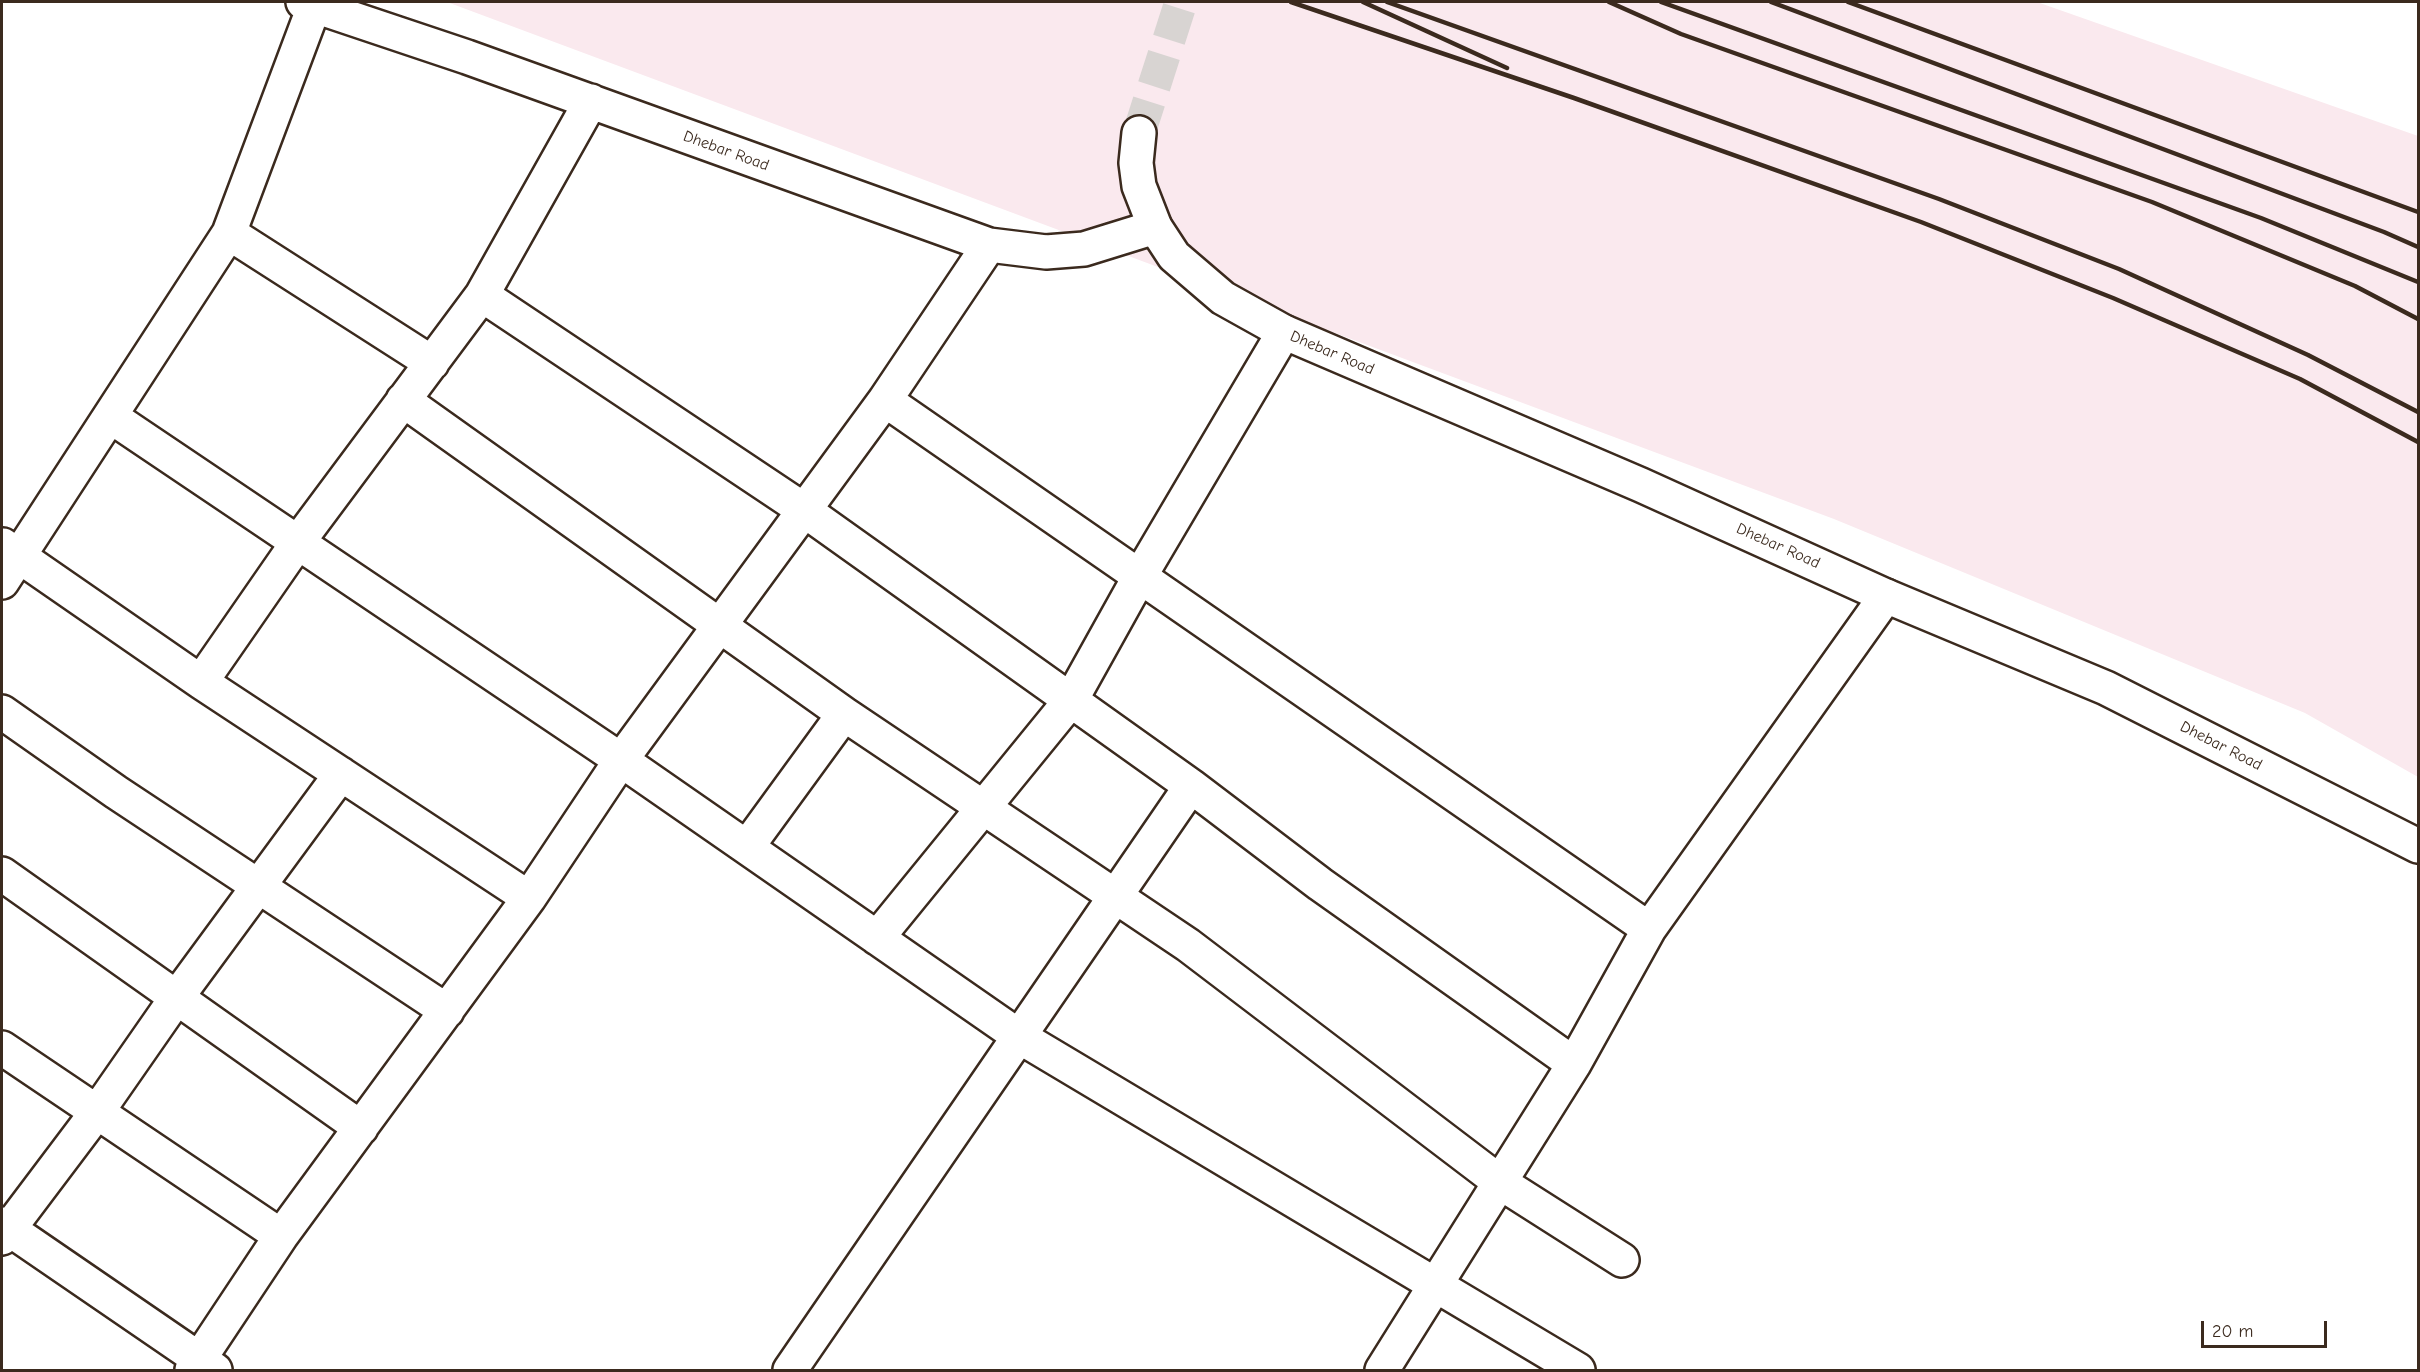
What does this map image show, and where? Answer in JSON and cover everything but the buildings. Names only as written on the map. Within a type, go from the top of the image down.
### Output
[{"type":"street","name":"Dhebar Road","points":[[309,3],[591,101],[989,245],[1046,252],[1084,249],[1155,226]]},
{"type":"street","points":[[309,3],[228,233],[110,416],[7,561],[201,682],[529,898]]},
{"type":"street","points":[[201,682],[298,542],[482,295],[591,101]]},
{"type":"street","name":"Dhebar Road","points":[[1139,133],[1136,163],[1139,186],[1155,226],[1174,256],[1223,298],[1284,332],[1641,484],[1886,596],[2106,688],[2418,846]]},
{"type":"street","points":[[228,233],[432,363]]},
{"type":"street","points":[[341,774],[177,997],[97,1112],[4,1230],[202,1367],[281,1236],[529,898],[621,760],[885,400],[989,245]]},
{"type":"street","points":[[482,295],[804,510],[1191,786],[1320,884],[1574,1064]]},
{"type":"street","points":[[877,938],[1071,700],[1140,576],[1284,332]]},
{"type":"street","points":[[403,400],[844,714],[1188,945],[1501,1183],[1622,1260]]},
{"type":"street","points":[[885,400],[1649,929]]},
{"type":"street","points":[[110,416],[621,760],[1020,1037],[1578,1371]]},
{"type":"street","points":[[1382,1371],[1574,1064],[1649,929],[1886,596]]},
{"type":"street","points":[[2,712],[259,887],[447,1011]]},
{"type":"street","points":[[747,848],[844,714]]},
{"type":"street","points":[[790,1371],[1191,786]]},
{"type":"street","points":[[2,874],[361,1128]]},
{"type":"street","points":[[2,1048],[281,1236]]},
{"type":"shaded area","points":[[447,2],[2037,2],[2418,136],[2418,777],[2305,713],[1834,519]]},
{"type":"tunnel","points":[[1139,133],[1181,2]]},
{"type":"railway","points":[[1291,2],[1574,98],[1921,222],[2113,298],[2300,379],[2418,442]]},
{"type":"railway","points":[[1363,2],[1507,68]]},
{"type":"railway","points":[[1387,2],[1939,199],[2119,269],[2308,355],[2418,412]]},
{"type":"railway","points":[[1609,2],[1681,34],[2152,202],[2355,286],[2418,319]]},
{"type":"railway","points":[[1661,2],[2261,218],[2418,282]]},
{"type":"railway","points":[[1771,2],[2384,232],[2418,247]]},
{"type":"railway","points":[[1848,2],[2418,212]]}]
